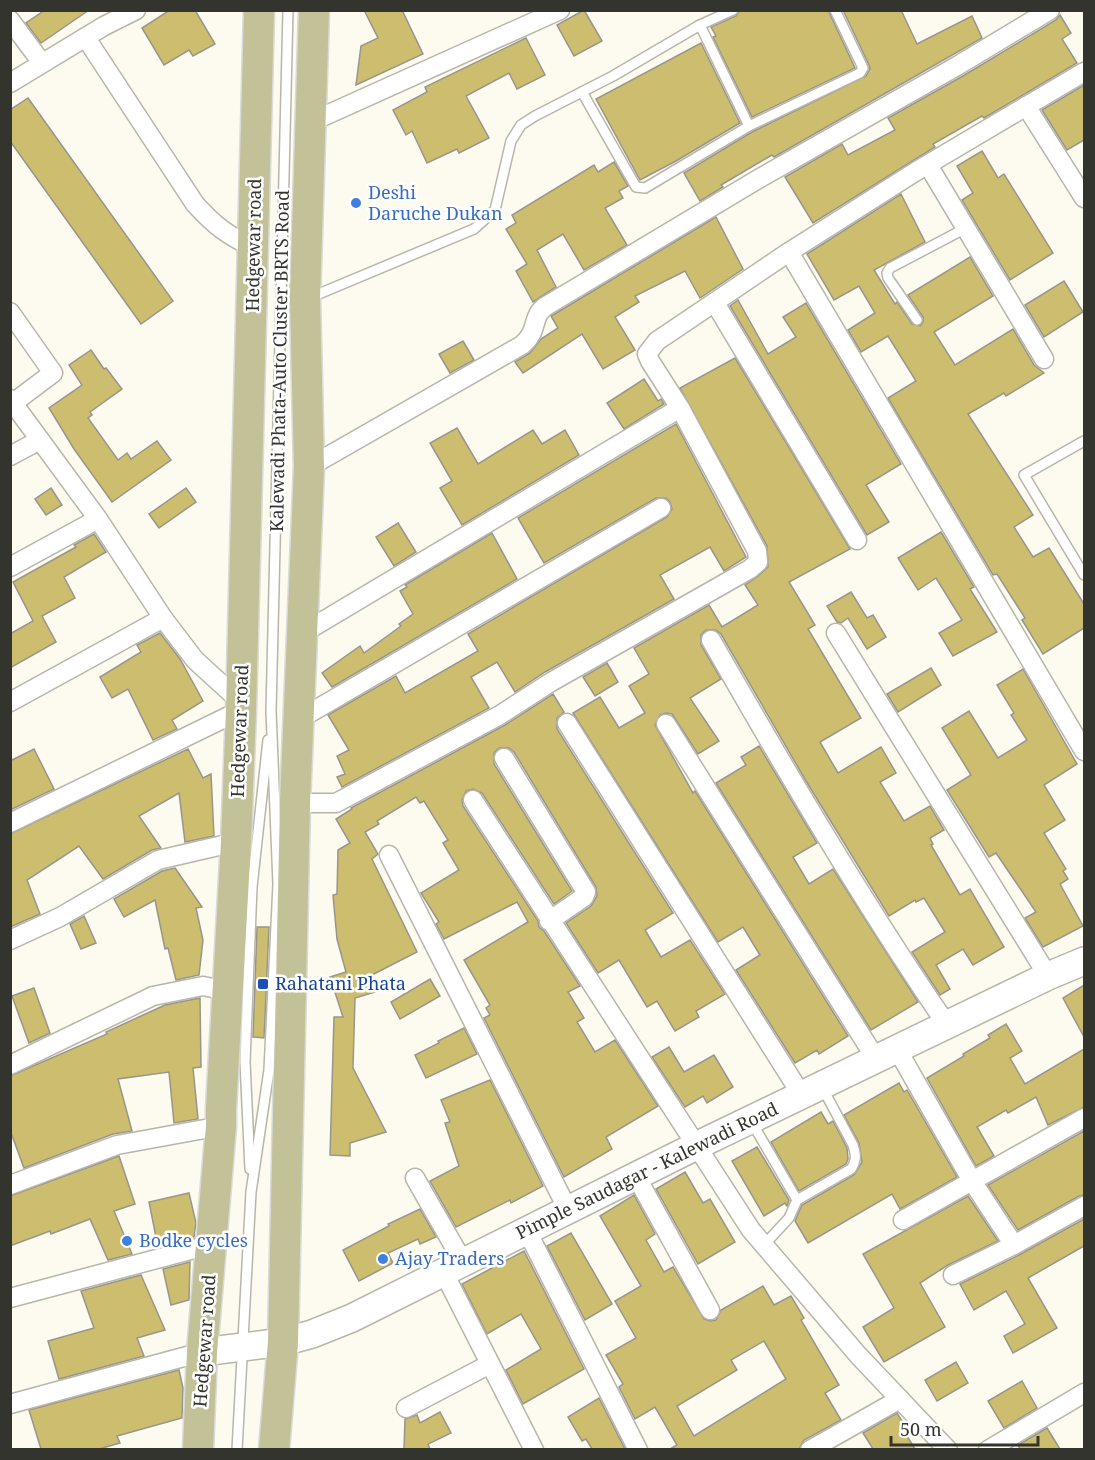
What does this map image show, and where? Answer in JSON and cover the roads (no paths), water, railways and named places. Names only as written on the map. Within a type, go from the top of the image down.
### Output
[{"type":"main road","name":"Hedgewar road","points":[[198,1449],[202,1352],[213,1244],[221,1126],[236,842],[259,10]]},
{"type":"main road","points":[[274,1449],[283,1342],[295,803],[284,716],[303,633],[309,467],[305,299],[314,10]]},
{"type":"main road","name":"Pimple Saudagar - Kalewadi Road","points":[[202,1352],[283,1342],[312,1334],[352,1317],[750,1119],[1048,976],[1084,961]]},
{"type":"street","points":[[10,83],[86,38],[99,18],[136,10]]},
{"type":"street","points":[[311,122],[561,10]]},
{"type":"street","points":[[309,467],[522,345],[534,332],[536,317],[546,306],[760,178],[957,66],[1050,10]]},
{"type":"street","points":[[10,20],[42,63]]},
{"type":"street","points":[[86,38],[195,204],[212,223],[228,235],[254,248]]},
{"type":"street","points":[[295,803],[336,803],[500,715],[551,682],[750,569],[758,562],[757,551],[680,408],[648,354],[657,341],[789,252],[928,165],[1084,72]]},
{"type":"street","points":[[1026,106],[1084,198]]},
{"type":"street","points":[[928,165],[1044,359]]},
{"type":"street","points":[[789,252],[1084,751]]},
{"type":"street","points":[[715,303],[856,540]]},
{"type":"street","points":[[10,312],[53,373],[12,401],[98,519],[163,618],[195,660],[241,706],[10,823]]},
{"type":"street","points":[[303,633],[680,408]]},
{"type":"street","points":[[10,456],[40,440]]},
{"type":"street","points":[[284,716],[662,508]]},
{"type":"street","points":[[10,567],[98,519]]},
{"type":"street","points":[[10,702],[163,618]]},
{"type":"street","points":[[836,633],[1048,976]]},
{"type":"street","points":[[711,640],[817,823],[898,954],[947,1025]]},
{"type":"street","points":[[567,723],[811,1090]]},
{"type":"street","points":[[666,724],[1014,1245]]},
{"type":"street","points":[[504,758],[586,892],[584,897],[549,921]]},
{"type":"street","points":[[473,800],[549,921],[751,1230],[858,1355],[948,1449]]},
{"type":"street","points":[[10,940],[60,916],[158,860],[236,842]]},
{"type":"street","points":[[389,855],[568,1209]]},
{"type":"street","points":[[10,1065],[153,996],[203,986],[227,991]]},
{"type":"street","points":[[903,1220],[1084,1118]]},
{"type":"street","points":[[10,1185],[117,1145],[221,1126]]},
{"type":"street","points":[[636,1176],[710,1310]]},
{"type":"street","points":[[415,1178],[453,1266],[490,1364],[534,1449]]},
{"type":"street","points":[[953,1275],[1014,1245],[1084,1206]]},
{"type":"street","points":[[527,1231],[638,1449]]},
{"type":"street","points":[[10,1298],[213,1244]]},
{"type":"street","points":[[10,1404],[202,1352]]},
{"type":"street","points":[[406,1408],[490,1364]]},
{"type":"street","points":[[988,1449],[1084,1393]]},
{"type":"street","points":[[810,1449],[900,1399]]},
{"type":"lane","name":"Kalewadi Phata-Auto Cluster BRTS Road","points":[[250,1192],[268,1070],[284,716],[288,10]]},
{"type":"lane","points":[[305,299],[474,229],[495,210],[511,141],[521,125],[700,25],[733,10]]},
{"type":"lane","points":[[582,92],[636,187],[645,188],[749,126],[860,73],[863,68],[835,10]]},
{"type":"lane","points":[[700,25],[749,126]]},
{"type":"lane","points":[[917,320],[888,278],[887,273],[890,268],[966,228]]},
{"type":"lane","points":[[1083,445],[1024,474],[1084,575]]},
{"type":"lane","name":"Kalewadi Phata-Auto Cluster BRTS Road","points":[[237,1449],[250,1192],[245,1062],[252,887],[284,716]]},
{"type":"lane","points":[[764,1245],[789,1218],[797,1200],[851,1169],[855,1163],[856,1155],[853,1145],[811,1090]]},
{"type":"lane","points":[[750,1119],[797,1200]]},
{"type":"place","name":"Deshi Daruche Dukan","points":[[356,203]]},
{"type":"place","name":"Rahatani Phata","points":[[263,984]]},
{"type":"place","name":"Bodke cycles","points":[[127,1241]]},
{"type":"place","name":"Ajay Traders","points":[[383,1259]]}]
